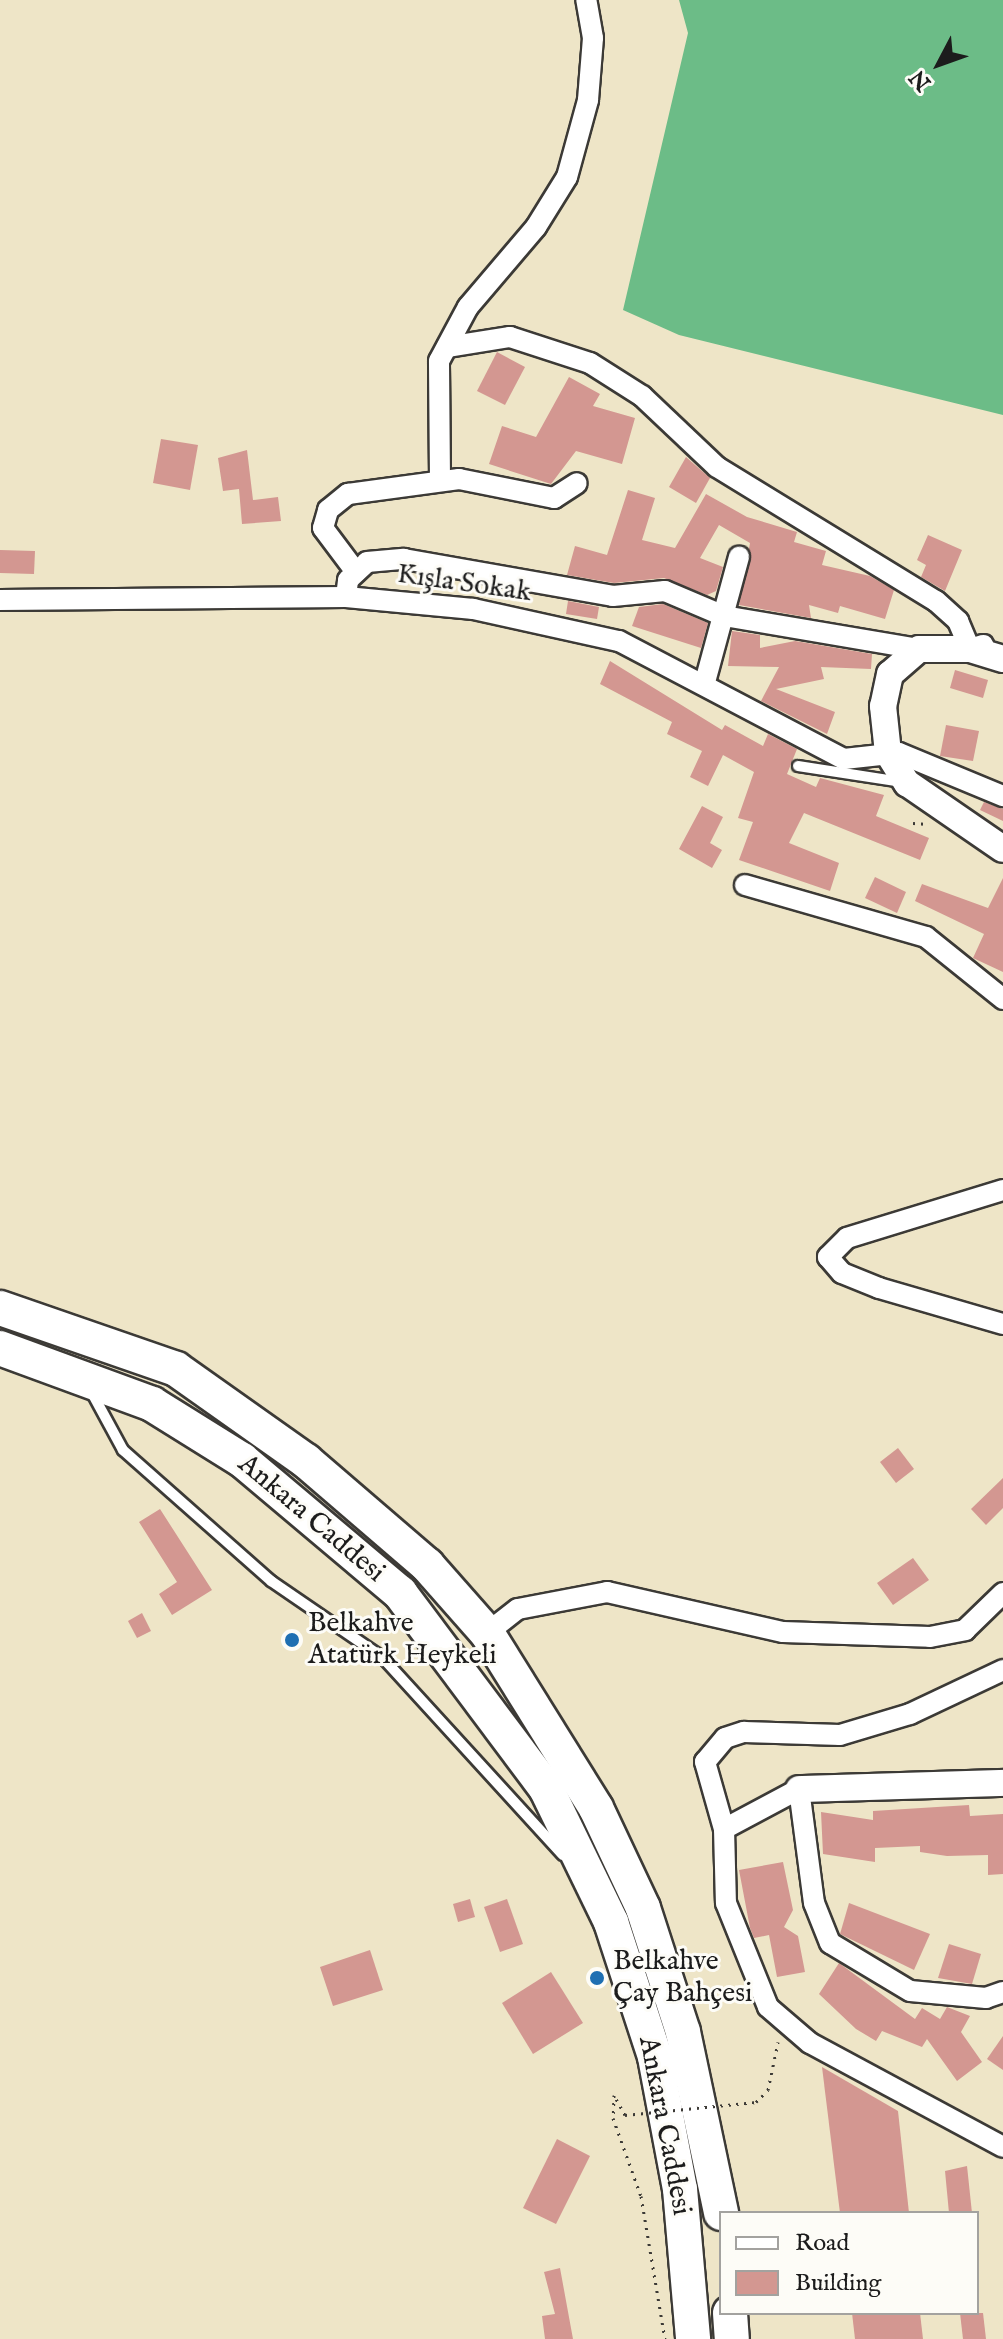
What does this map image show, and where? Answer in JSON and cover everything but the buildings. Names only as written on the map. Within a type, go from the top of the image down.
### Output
[{"type":"highway","name":"Ankara Caddesi","points":[[0,1308],[176,1369],[306,1461],[427,1565],[487,1633],[596,1808],[643,1908],[683,2032],[721,2211]]},
{"type":"highway","name":"Ankara Caddesi","points":[[0,1348],[152,1404],[242,1460],[400,1593],[546,1788],[599,1897],[655,2057],[680,2189],[683,2335]]},
{"type":"highway","points":[[730,2315],[732,2339]]},
{"type":"street","points":[[440,479],[435,404],[447,347],[468,307],[536,227],[567,177],[588,100],[593,38],[586,0]]},
{"type":"street","points":[[447,347],[510,337],[590,363],[642,396],[717,467],[936,601],[958,621],[970,649],[1003,659]]},
{"type":"street","points":[[356,572],[323,528],[328,510],[348,494],[440,479],[554,498],[577,483]]},
{"type":"street","points":[[705,682],[739,557]]},
{"type":"street","points":[[346,597],[356,572],[367,562],[437,562],[613,596],[665,591],[724,616],[919,649],[1003,647]]},
{"type":"street","name":"Kışla Sokak","points":[[0,600],[346,597],[473,609],[619,641],[705,682],[844,759],[888,753],[924,760],[1003,796]]},
{"type":"street","points":[[919,649],[890,674],[884,690],[888,753],[907,783],[1003,849]]},
{"type":"street","points":[[745,885],[926,937],[1003,999]]},
{"type":"street","points":[[1003,1190],[847,1238],[828,1257],[842,1273],[879,1288],[1003,1324]]},
{"type":"street","points":[[487,1633],[518,1609],[607,1592],[783,1632],[930,1637],[965,1630],[1003,1593]]},
{"type":"street","points":[[999,1676],[840,1735],[744,1732],[725,1738],[705,1762],[724,1829],[726,1903],[755,1985],[782,2023],[1003,2147]]},
{"type":"street","points":[[724,1829],[799,1789],[1003,1783]]},
{"type":"street","points":[[799,1789],[814,1903],[830,1943],[910,1991],[986,1998],[1003,1992]]},
{"type":"lane","points":[[798,766],[907,783]]},
{"type":"lane","points":[[85,1379],[123,1450],[271,1581],[382,1657],[599,1897]]},
{"type":"path","points":[[683,2335],[641,2196],[613,2118],[614,2095],[625,2115],[756,2102],[768,2090],[782,2023]]},
{"type":"green space","points":[[679,0],[1003,0],[1003,415],[679,335],[623,310],[688,33]]},
{"type":"place","name":"Belkahve Atatürk Heykeli","points":[[292,1640]]},
{"type":"place","name":"Belkahve Çay Bahçesi","points":[[597,1978]]}]
